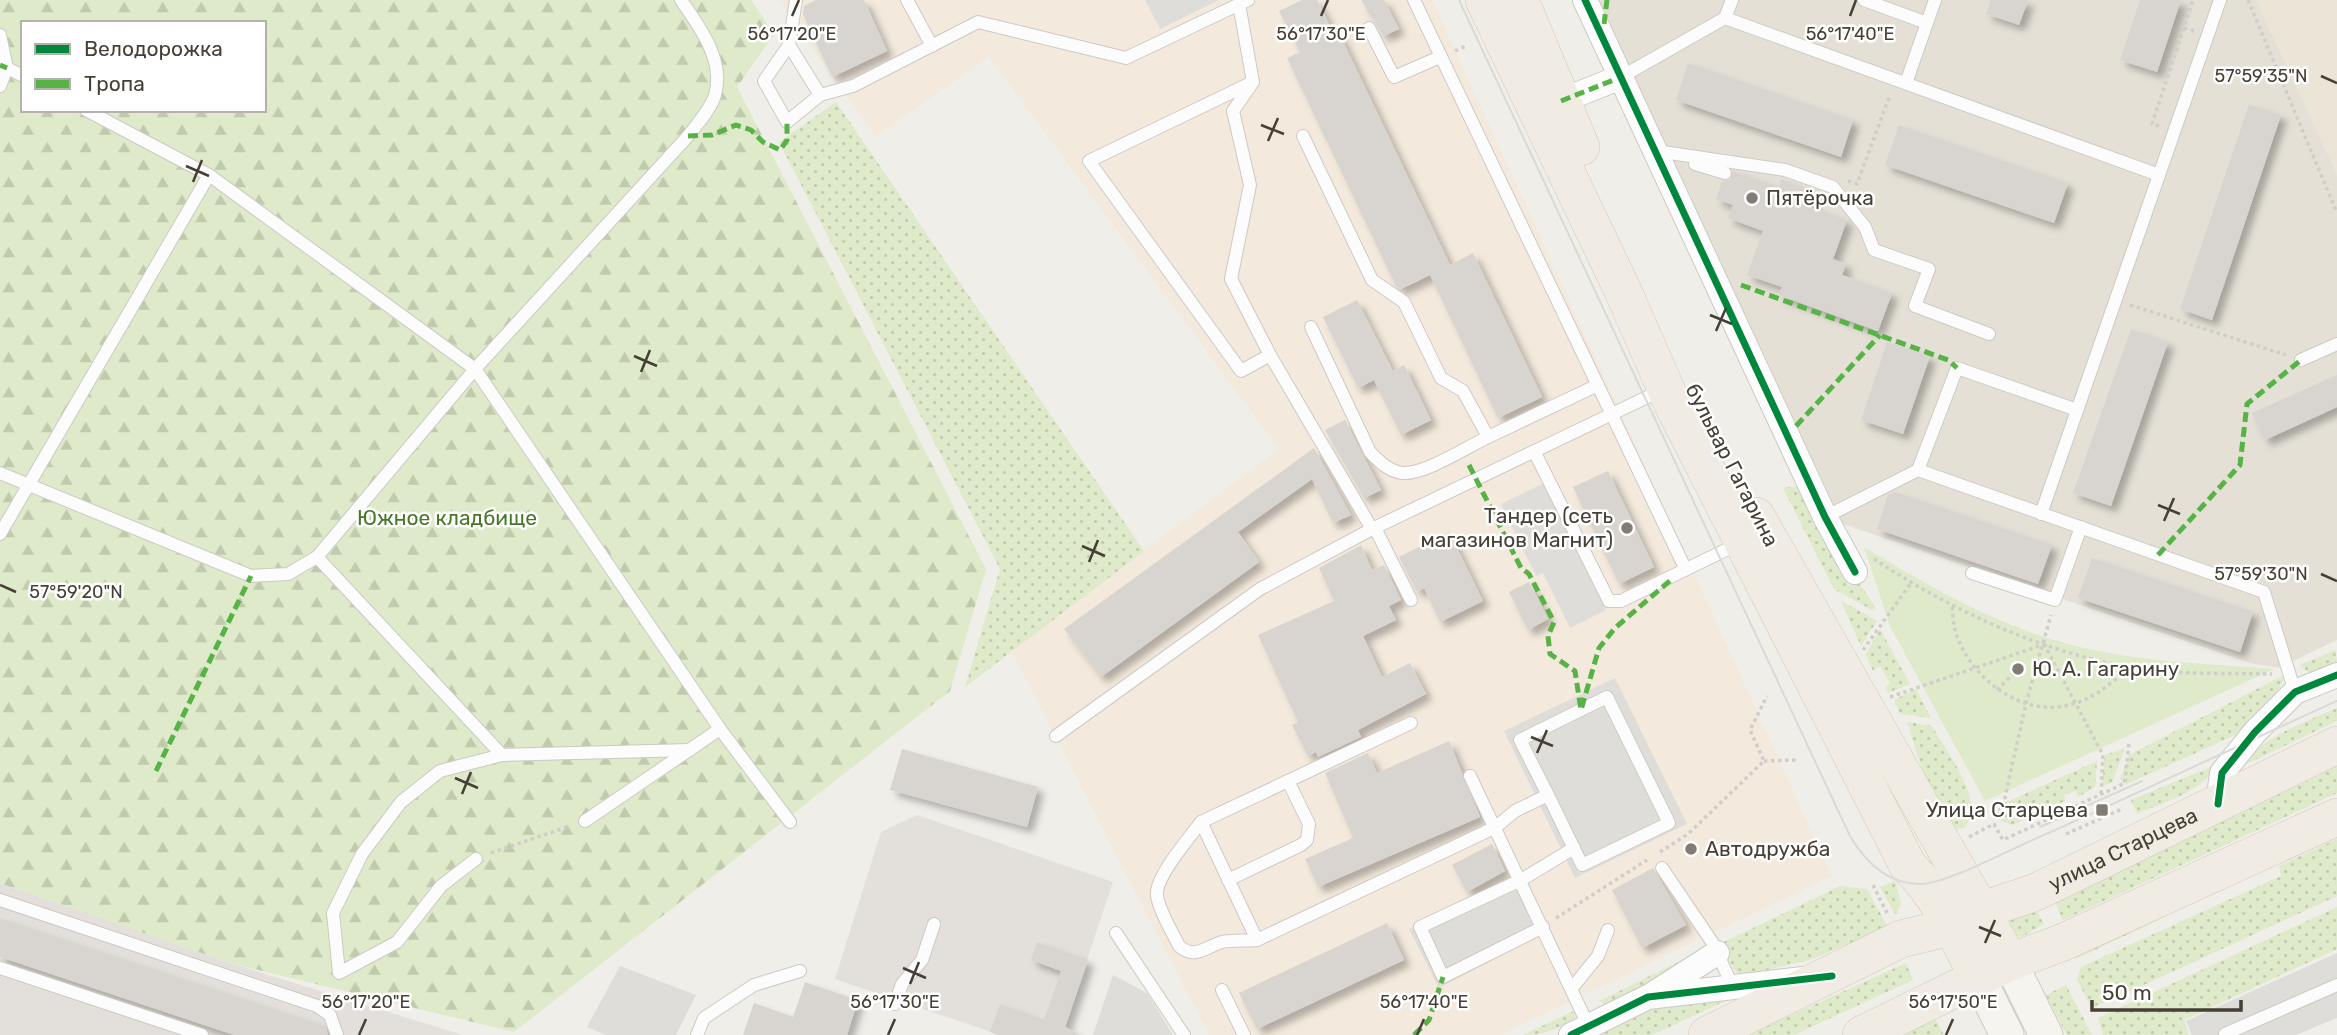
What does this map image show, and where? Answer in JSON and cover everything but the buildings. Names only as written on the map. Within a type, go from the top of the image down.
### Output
[{"type":"main road","name":"бульвар Гагарина","points":[[1484,0],[1678,386],[1756,517],[1966,919]]},
{"type":"main road","name":"бульвар Гагарина","points":[[1520,0],[1744,541],[1908,866],[1914,909],[1896,930]]},
{"type":"main road","name":"улица Старцева","points":[[1707,1035],[1832,976],[1896,930],[1966,919],[2036,892],[2337,745]]},
{"type":"main road","points":[[1861,1035],[1994,970],[2061,943],[2337,817]]},
{"type":"main road","name":"бульвар Гагарина","points":[[1908,866],[1966,919]]},
{"type":"main road","points":[[1966,919],[1994,970],[2046,1035]]},
{"type":"main road","points":[[1994,970],[2007,1035]]},
{"type":"street","points":[[1585,0],[1660,152],[1825,517],[1862,563]]},
{"type":"street","points":[[1561,101],[1621,77]]},
{"type":"street","points":[[2218,804],[2222,773],[2255,732],[2295,692],[2337,674]]},
{"type":"street","points":[[1580,1031],[1648,997],[1717,953]]},
{"type":"street","points":[[1648,997],[1832,976]]},
{"type":"lane","points":[[0,473],[251,576],[288,574],[317,557],[475,369],[688,136],[710,104],[715,95],[716,71],[710,44],[681,0]]},
{"type":"lane","points":[[796,0],[789,45],[764,81],[787,122],[820,95],[853,86],[978,22],[1126,58],[1243,2],[1253,82],[1233,111],[1250,185],[1231,279],[1270,355],[1374,528],[1411,600]]},
{"type":"lane","points":[[907,0],[932,46]]},
{"type":"lane","points":[[1414,0],[1685,568]]},
{"type":"lane","points":[[1621,77],[1725,18],[1732,0]]},
{"type":"lane","points":[[1864,0],[1927,23]]},
{"type":"lane","points":[[1901,81],[1935,0]]},
{"type":"lane","points":[[2041,513],[2220,0]]},
{"type":"lane","points":[[1725,18],[2159,175]]},
{"type":"lane","points":[[1369,28],[1394,78],[1440,57]]},
{"type":"lane","points":[[0,35],[8,68],[0,86]]},
{"type":"lane","points":[[789,45],[820,95]]},
{"type":"lane","points":[[8,68],[21,75]]},
{"type":"lane","points":[[1253,82],[1089,161],[1241,371],[1270,355]]},
{"type":"lane","points":[[90,112],[209,175],[475,369],[720,729],[790,822]]},
{"type":"lane","points":[[1303,136],[1372,280],[1404,302],[1441,378],[1463,391],[1488,437]]},
{"type":"lane","points":[[1660,152],[1725,173]]},
{"type":"lane","points":[[1660,152],[1785,170],[1833,187],[1865,228],[1874,250],[1929,269],[1915,306],[1989,334]]},
{"type":"lane","points":[[0,534],[209,175]]},
{"type":"lane","points":[[1311,327],[1370,452],[1383,466],[1401,473],[1417,471],[1598,385]]},
{"type":"lane","points":[[2301,360],[2337,344]]},
{"type":"lane","points":[[1825,517],[1918,470],[1957,368],[2077,410]]},
{"type":"lane","points":[[1056,736],[1260,589],[1374,528],[1611,414],[1678,386]]},
{"type":"lane","points":[[1534,451],[1609,601],[1621,601],[1744,541]]},
{"type":"lane","points":[[1918,470],[2264,592],[2295,692]]},
{"type":"lane","points":[[1972,573],[2055,600],[2081,527]]},
{"type":"lane","points":[[317,557],[502,755]]},
{"type":"lane","points":[[1607,697],[1669,822],[1582,865],[1548,795],[1520,740],[1607,697]]},
{"type":"lane","points":[[1411,723],[1201,822],[1157,887],[1158,902],[1180,946],[1192,954],[1222,942],[1257,940],[1496,827],[1515,811],[1548,795]]},
{"type":"lane","points":[[585,821],[720,729]]},
{"type":"lane","points":[[477,859],[441,886],[397,942],[339,973],[333,914],[370,843],[401,802],[440,771],[502,755],[690,750]]},
{"type":"lane","points":[[1470,776],[1572,988],[1580,1031]]},
{"type":"lane","points":[[1228,880],[1307,840],[1309,824],[1288,781]]},
{"type":"lane","points":[[1201,822],[1257,940]]},
{"type":"lane","points":[[1543,927],[1443,977],[1420,928],[1521,880],[1574,848]]},
{"type":"lane","points":[[1662,868],[1717,953],[1733,987]]},
{"type":"lane","points":[[0,900],[317,1006],[330,1015],[337,1035]]},
{"type":"lane","points":[[895,1004],[902,984],[922,960],[934,923]]},
{"type":"lane","points":[[1572,988],[1598,956],[1608,929]]},
{"type":"lane","points":[[1116,933],[1184,1035]]},
{"type":"lane","points":[[0,968],[202,1035]]},
{"type":"lane","points":[[697,1035],[704,1018],[754,985],[800,971]]},
{"type":"lane","points":[[2225,1034],[2337,985]]},
{"type":"lane","points":[[1222,990],[1244,1035]]},
{"type":"path","points":[[2152,124],[2193,0]]},
{"type":"path","points":[[2248,0],[2337,213]]},
{"type":"path","points":[[1844,179],[1857,184],[1901,81]]},
{"type":"path","points":[[2115,300],[2301,360]]},
{"type":"path","points":[[1862,563],[1911,583],[1952,607],[2044,644],[2129,667],[2272,674]]},
{"type":"path","points":[[1861,653],[1911,583]]},
{"type":"path","points":[[2003,806],[2026,703],[2055,600]]},
{"type":"path","points":[[1952,607],[1957,638],[1973,667],[1997,690],[2026,703],[2051,707],[2075,704],[2105,688],[2129,667]]},
{"type":"path","points":[[1885,699],[2044,644]]},
{"type":"path","points":[[2044,644],[2103,755],[2101,795]]},
{"type":"path","points":[[1997,690],[2018,669]]},
{"type":"path","points":[[1958,842],[1994,824],[2003,840],[2125,783],[2129,742]]},
{"type":"path","points":[[1764,761],[1797,760]]},
{"type":"path","points":[[2066,834],[2122,809]]},
{"type":"path","points":[[477,859],[520,841],[585,821]]},
{"type":"path","points":[[1873,885],[1896,930]]},
{"type":"shaded area","points":[[778,0],[1432,0],[1832,876],[1499,1035],[1209,1035],[1011,650],[1279,449],[989,57],[876,136]]},
{"type":"shaded area","points":[[1145,0],[1219,0],[1160,29]]},
{"type":"shaded area","points":[[1595,0],[2337,0],[2337,640],[2279,668],[2250,663],[1843,524]]},
{"type":"shaded area","points":[[2256,0],[2337,0],[2337,175]]},
{"type":"shaded area","points":[[1544,483],[1606,610],[1570,628],[1543,573],[1536,576],[1501,504]]},
{"type":"shaded area","points":[[1615,678],[1687,824],[1575,878],[1504,731]]},
{"type":"shaded area","points":[[917,815],[1113,882],[1062,1035],[1000,1035],[835,979],[881,832]]},
{"type":"shaded area","points":[[1511,877],[1541,935],[1439,988],[1409,929]]},
{"type":"shaded area","points":[[0,883],[233,964],[463,1035],[0,1035]]},
{"type":"shaded area","points":[[2337,953],[2337,1018],[2296,1035],[2192,1035],[2186,1021]]},
{"type":"shaded area","points":[[620,966],[696,995],[676,1035],[606,1035],[587,1027]]},
{"type":"shaded area","points":[[1113,975],[1147,993],[1173,1035],[1093,1035]]},
{"type":"green space","name":"Южное кладбище","points":[[0,0],[751,0],[774,34],[737,87],[986,569],[950,691],[514,1032],[233,964],[0,883]]},
{"type":"green space","points":[[836,102],[1144,551],[965,687],[1000,569],[779,142]]},
{"type":"green space","points":[[1802,486],[1848,585],[1859,583],[1876,608],[1874,611],[1834,589],[1783,488]]},
{"type":"green space","points":[[1864,547],[1978,610],[2051,639],[2134,657],[2274,669],[1985,801],[1890,626]]},
{"type":"green space","points":[[1841,601],[1877,621],[1861,646]]},
{"type":"green space","points":[[1880,629],[1910,684],[1888,693],[1885,688],[1890,683],[1880,666],[1873,671],[1866,654]]},
{"type":"green space","points":[[2335,650],[2337,662],[2310,674],[2300,665]]},
{"type":"green space","points":[[2286,674],[2277,693],[2244,731],[2125,785],[2120,779],[2129,755]]},
{"type":"green space","points":[[1916,689],[1931,718],[1900,714],[1894,700]]},
{"type":"green space","points":[[2337,708],[2337,721],[2238,768],[2271,739]]},
{"type":"green space","points":[[1907,722],[1932,726],[1955,763],[1971,805],[1970,818],[1964,828],[1957,829],[1932,793]]},
{"type":"green space","points":[[2125,748],[2112,783],[2102,786],[2105,755]]},
{"type":"green space","points":[[2097,761],[2095,787],[2078,797],[2076,791],[2064,795],[2065,801],[2013,825],[1995,819],[2000,805]]},
{"type":"green space","points":[[2218,764],[2203,782],[2193,789],[2137,814],[2131,800]]},
{"type":"green space","points":[[2337,767],[2337,793],[2063,920],[2054,900]]},
{"type":"green space","points":[[2337,839],[2337,896],[2109,1001],[2093,1007],[2090,1005],[2077,979],[2081,967],[2281,876],[2279,866]]},
{"type":"green space","points":[[1895,881],[1901,902],[1896,916],[1880,887]]},
{"type":"green space","points":[[1840,886],[1867,889],[1888,927],[1810,960],[1738,976],[1721,947],[1724,942]]},
{"type":"green space","points":[[2032,903],[2044,924],[2022,937],[2014,934],[2008,926],[2006,914]]},
{"type":"green space","points":[[2337,907],[2337,949],[2184,1020],[2189,1035],[2103,1035],[2098,1018]]},
{"type":"green space","points":[[2169,915],[2076,959],[2071,949],[2125,927]]},
{"type":"green space","points":[[1701,951],[1701,956],[1614,1003],[1605,1004],[1599,1001]]},
{"type":"green space","points":[[1906,963],[1913,980],[1794,1035],[1747,1035]]},
{"type":"green space","points":[[2066,985],[2092,1035],[2067,1035],[2046,995]]},
{"type":"green space","points":[[1732,998],[1652,1035],[1595,1035],[1651,1009]]},
{"type":"green space","points":[[1576,1010],[1575,1019],[1563,1026],[1544,1033],[1523,1035]]},
{"type":"green space","points":[[1933,1015],[1944,1035],[1892,1035]]},
{"type":"tram line","points":[[1459,0],[1850,836],[1863,855],[1880,871],[1899,881],[1922,884],[1960,873],[2337,701]]},
{"type":"tram line","points":[[2040,827],[2142,781]]},
{"type":"marked path","points":[[1604,24],[1607,0]]},
{"type":"marked path","points":[[0,65],[7,68]]},
{"type":"marked path","points":[[1561,101],[1621,77]]},
{"type":"marked path","points":[[688,136],[712,135],[736,125],[751,130],[763,142],[780,150],[787,140],[787,122]]},
{"type":"marked path","points":[[1741,285],[1948,360],[1957,368]]},
{"type":"marked path","points":[[1796,426],[1880,335]]},
{"type":"marked path","points":[[2158,555],[2240,465],[2247,404],[2301,360]]},
{"type":"marked path","points":[[1469,465],[1521,568],[1529,574],[1554,622],[1548,636],[1550,654],[1575,671],[1581,710],[1599,648],[1615,628],[1672,579]]},
{"type":"marked path","points":[[156,771],[251,576]]},
{"type":"marked path","points":[[1414,1035],[1429,1020],[1443,977]]},
{"type":"cycle path","points":[[1585,0],[1825,517],[1855,572]]},
{"type":"cycle path","points":[[2218,804],[2222,773],[2255,732],[2295,692],[2337,675]]},
{"type":"cycle path","points":[[1571,1035],[1648,997],[1832,976]]},
{"type":"place","name":"Пятёрочка","points":[[1752,198]]},
{"type":"place","name":"Тандер (сеть магазинов Магнит)","points":[[1627,528]]},
{"type":"place","name":"Ю. А. Гагарину","points":[[2018,669]]},
{"type":"place","name":"Улица Старцева","points":[[2102,810]]},
{"type":"place","name":"Автодружба","points":[[1691,849]]}]
